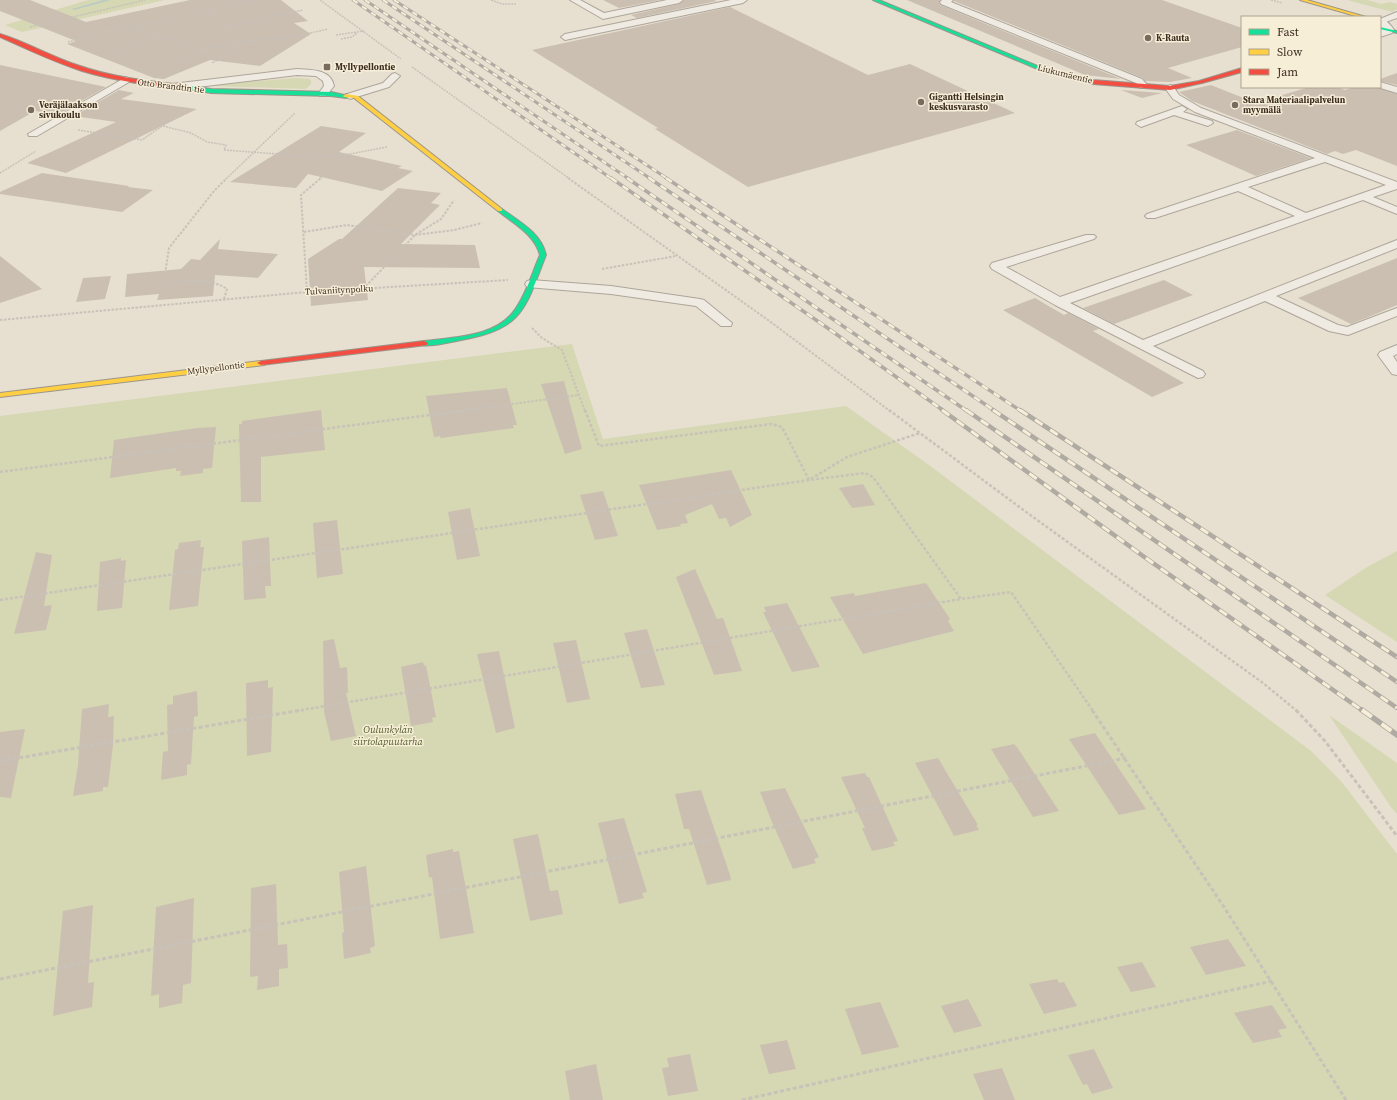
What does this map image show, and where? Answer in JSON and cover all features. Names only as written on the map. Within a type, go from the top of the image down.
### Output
[{"type":"street","name":"Liukumäentie","points":[[875,0],[1045,71],[1093,82],[1170,88],[1200,82],[1241,70]]},
{"type":"street","points":[[1291,0],[1340,16]]},
{"type":"street","points":[[1302,0],[1360,16]]},
{"type":"street","name":"Otto Brandtin tie","points":[[0,35],[58,60],[86,70],[126,80],[172,87],[238,92],[350,96]]},
{"type":"street","name":"Myllypellontie","points":[[0,394],[439,341],[483,334],[503,324],[514,316],[522,303],[543,255],[542,247],[534,237],[365,103],[350,96]]},
{"type":"lane","points":[[574,0],[603,16],[679,0]]},
{"type":"lane","points":[[565,37],[744,0]]},
{"type":"lane","points":[[946,1],[1140,81],[1143,86]]},
{"type":"lane","points":[[1385,27],[1397,15]]},
{"type":"lane","points":[[172,87],[307,72],[319,74],[328,80],[329,86],[323,94]]},
{"type":"lane","points":[[350,96],[386,85],[395,76]]},
{"type":"lane","points":[[33,134],[126,80]]},
{"type":"lane","points":[[1381,85],[1397,90]]},
{"type":"lane","points":[[1170,88],[1176,97],[1198,110],[1396,185]]},
{"type":"lane","points":[[1141,124],[1192,106]]},
{"type":"lane","points":[[1173,112],[1204,122],[1249,129]]},
{"type":"lane","points":[[1151,216],[1326,158]]},
{"type":"lane","points":[[1059,302],[1396,185]]},
{"type":"lane","points":[[1238,187],[1304,216]]},
{"type":"lane","points":[[1362,196],[1397,211]]},
{"type":"lane","points":[[1090,238],[996,266],[1059,302],[1198,374]]},
{"type":"lane","points":[[1143,345],[1397,244]]},
{"type":"lane","points":[[532,281],[611,290],[700,303],[726,323]]},
{"type":"lane","points":[[1265,296],[1334,328],[1348,331],[1397,312]]},
{"type":"lane","points":[[1397,349],[1385,354],[1397,371]]},
{"type":"path","points":[[25,29],[145,0]]},
{"type":"path","points":[[135,27],[254,0]]},
{"type":"path","points":[[320,0],[406,62]]},
{"type":"path","points":[[491,0],[502,4],[516,4]]},
{"type":"path","points":[[207,10],[235,32],[236,39]]},
{"type":"path","points":[[226,26],[303,10]]},
{"type":"path","points":[[63,44],[128,25],[161,38],[194,43],[207,48],[221,58]]},
{"type":"path","points":[[165,65],[207,48],[236,42],[297,36],[328,29]]},
{"type":"path","points":[[336,35],[364,32]]},
{"type":"path","points":[[341,39],[352,37],[357,33]]},
{"type":"path","points":[[110,56],[161,38]]},
{"type":"path","points":[[412,67],[768,320],[1028,514],[1263,683],[1298,712],[1325,741],[1397,836]]},
{"type":"path","points":[[72,129],[142,140],[189,108]]},
{"type":"path","points":[[224,299],[227,289],[216,283],[181,282],[166,284],[164,280],[169,248],[214,191],[298,110]]},
{"type":"path","points":[[164,126],[191,133],[207,142],[226,145],[224,150],[318,157],[350,154],[390,147]]},
{"type":"path","points":[[307,292],[304,232],[300,195],[322,179],[315,169],[318,157]]},
{"type":"path","points":[[363,289],[415,235],[441,219],[456,198]]},
{"type":"path","points":[[304,232],[347,225],[415,235],[454,230],[484,222]]},
{"type":"path","points":[[597,270],[676,256]]},
{"type":"path","name":"Tulvaniitynpolku","points":[[0,320],[307,292],[532,281]]},
{"type":"path","points":[[530,325],[536,334],[562,350],[599,446],[777,424],[782,427],[809,480]]},
{"type":"path","points":[[0,472],[579,395]]},
{"type":"path","points":[[809,480],[847,457],[920,433]]},
{"type":"path","points":[[0,600],[809,480],[865,473],[873,477],[961,599]]},
{"type":"path","points":[[0,761],[961,599],[1011,592],[1126,758],[1273,981],[1346,1100]]},
{"type":"path","points":[[0,979],[1126,758]]},
{"type":"path","points":[[742,1100],[1273,981]]},
{"type":"green space","points":[[88,0],[165,0],[22,32],[5,25]]},
{"type":"green space","points":[[1347,0],[1368,0],[1381,4],[1390,2],[1397,4],[1397,9],[1392,12]]},
{"type":"green space","points":[[297,78],[310,79],[311,84],[306,89],[213,86],[229,83]]},
{"type":"green space","name":"Oulunkylän siirtolapuutarha","points":[[572,344],[603,439],[846,406],[929,465],[1311,751],[1341,781],[1397,854],[1397,1100],[0,1100],[0,416]]},
{"type":"green space","points":[[1397,551],[1397,642],[1325,595],[1367,567]]},
{"type":"green space","points":[[1329,715],[1397,763],[1397,814],[1391,807]]},
{"type":"building","points":[[0,0],[30,0],[86,22],[190,0],[281,0],[308,21],[294,23],[311,34],[260,66],[210,60],[164,79],[154,78],[67,44],[76,41],[0,11]]},
{"type":"building","points":[[603,0],[660,0],[619,8]]},
{"type":"building","points":[[684,0],[717,1],[637,18],[631,15],[679,4]]},
{"type":"building","points":[[907,0],[940,0],[940,5],[1121,79],[1085,75]]},
{"type":"building","name":"K-Rauta","points":[[1162,0],[1241,28],[1241,47],[1168,68],[1192,78],[1170,82],[1145,81],[1143,78],[954,1]]},
{"type":"building","points":[[730,7],[868,75],[910,64],[1015,113],[748,187],[655,129],[658,128],[532,50]]},
{"type":"building","name":"Veräjälaakson sivukoulu","points":[[0,65],[106,87],[59,114],[35,111],[0,131]]},
{"type":"building","points":[[1397,73],[1397,85],[1381,81],[1381,79]]},
{"type":"building","points":[[1211,85],[1256,103],[1306,88],[1340,88],[1345,90],[1351,88],[1379,88],[1397,94],[1397,166],[1356,150],[1343,154],[1335,151],[1327,154],[1192,101],[1179,92]]},
{"type":"building","points":[[119,90],[134,93],[121,99],[197,109],[66,173],[27,163],[116,122],[74,116]]},
{"type":"building","points":[[1121,90],[1162,93],[1142,98]]},
{"type":"building","points":[[321,126],[366,133],[339,152],[402,166],[398,168],[413,171],[382,191],[308,174],[296,188],[230,182]]},
{"type":"building","points":[[1237,130],[1311,158],[1256,176],[1186,145]]},
{"type":"building","points":[[42,173],[153,190],[122,212],[0,194],[0,192]]},
{"type":"building","points":[[398,188],[441,193],[431,203],[440,205],[401,244],[475,245],[480,268],[364,267],[368,300],[311,306],[308,259],[339,239],[342,239]]},
{"type":"building","points":[[220,239],[218,249],[278,254],[258,278],[215,275],[213,296],[157,300],[159,294],[125,297],[127,274],[181,269],[191,259],[200,260]]},
{"type":"building","points":[[0,256],[42,289],[0,303]]},
{"type":"building","points":[[1397,258],[1397,305],[1371,316],[1351,324],[1298,298]]},
{"type":"building","points":[[111,276],[105,299],[76,302],[83,278]]},
{"type":"building","points":[[1164,280],[1193,295],[1114,324],[1083,308]]},
{"type":"building","points":[[1035,298],[1064,315],[1068,313],[1099,329],[1093,331],[1184,383],[1152,397],[1003,310]]},
{"type":"building","points":[[564,381],[582,449],[565,454],[541,384]]},
{"type":"building","points":[[507,388],[517,425],[513,425],[514,428],[441,438],[440,436],[434,437],[426,396]]},
{"type":"building","points":[[321,410],[325,450],[261,457],[261,502],[241,502],[239,424],[242,424],[242,421]]},
{"type":"building","points":[[216,427],[212,468],[203,469],[203,473],[180,476],[181,471],[176,471],[176,468],[110,478],[114,440],[197,428]]},
{"type":"building","points":[[731,470],[752,515],[730,527],[726,518],[719,519],[712,504],[685,515],[688,523],[680,524],[681,526],[657,530],[639,485]]},
{"type":"building","points":[[863,484],[875,505],[852,508],[839,488]]},
{"type":"building","points":[[603,491],[618,536],[595,540],[580,495]]},
{"type":"building","points":[[470,508],[480,556],[457,560],[448,512]]},
{"type":"building","points":[[337,520],[343,574],[317,578],[313,523]]},
{"type":"building","points":[[269,537],[271,586],[265,586],[266,598],[244,600],[242,541]]},
{"type":"building","points":[[201,540],[200,547],[204,547],[198,606],[169,610],[175,550],[178,549],[179,543]]},
{"type":"building","points":[[36,552],[52,555],[44,606],[52,605],[46,630],[14,634]]},
{"type":"building","points":[[121,558],[121,561],[126,560],[122,608],[97,611],[100,562]]},
{"type":"building","points":[[695,569],[717,619],[723,618],[742,671],[714,675],[676,577]]},
{"type":"building","points":[[926,583],[950,619],[948,621],[954,631],[863,654],[830,597],[854,593],[855,596]]},
{"type":"building","points":[[787,603],[820,667],[792,672],[763,612],[766,612],[764,607]]},
{"type":"building","points":[[647,629],[665,685],[641,688],[624,633]]},
{"type":"building","points":[[334,639],[340,668],[347,667],[348,693],[346,693],[356,736],[331,741],[324,712],[323,641]]},
{"type":"building","points":[[576,640],[590,699],[567,703],[553,643]]},
{"type":"building","points":[[499,651],[515,728],[496,733],[477,654]]},
{"type":"building","points":[[423,662],[424,666],[426,665],[436,717],[432,718],[433,722],[411,726],[401,667]]},
{"type":"building","points":[[268,680],[268,688],[273,687],[271,752],[247,756],[246,683]]},
{"type":"building","points":[[197,691],[198,716],[194,717],[191,764],[187,765],[187,775],[161,780],[163,752],[168,751],[167,705],[173,704],[173,696]]},
{"type":"building","points":[[109,704],[108,717],[114,716],[113,745],[108,787],[103,787],[103,791],[73,796],[78,765],[82,709]]},
{"type":"building","points":[[25,729],[11,798],[0,797],[0,732]]},
{"type":"building","points":[[1095,733],[1146,809],[1119,815],[1069,739]]},
{"type":"building","points":[[1014,744],[1059,811],[1033,817],[991,749]]},
{"type":"building","points":[[938,758],[978,825],[976,825],[979,830],[954,836],[915,763]]},
{"type":"building","points":[[865,773],[867,777],[869,777],[898,841],[893,842],[895,846],[872,851],[862,828],[865,828],[841,777]]},
{"type":"building","points":[[785,788],[819,857],[814,859],[816,863],[793,869],[760,792]]},
{"type":"building","points":[[701,790],[731,880],[707,885],[689,829],[684,829],[675,794]]},
{"type":"building","points":[[624,818],[647,892],[642,893],[644,898],[619,904],[598,823]]},
{"type":"building","points":[[538,834],[550,891],[558,890],[563,914],[530,921],[513,839]]},
{"type":"building","points":[[453,849],[453,852],[459,851],[474,933],[440,939],[432,877],[429,878],[426,855]]},
{"type":"building","points":[[366,866],[375,946],[370,948],[371,953],[344,959],[342,933],[344,932],[339,872]]},
{"type":"building","points":[[276,884],[278,945],[287,944],[288,968],[279,969],[279,986],[257,990],[258,976],[250,977],[251,888]]},
{"type":"building","points":[[194,898],[191,983],[183,985],[182,1003],[159,1008],[159,994],[151,996],[156,907]]},
{"type":"building","points":[[93,905],[88,983],[94,982],[92,1007],[53,1016],[63,911]]},
{"type":"building","points":[[1228,939],[1246,966],[1206,975],[1190,947]]},
{"type":"building","points":[[1142,962],[1156,987],[1131,992],[1117,967]]},
{"type":"building","points":[[1057,979],[1059,983],[1064,982],[1077,1006],[1044,1014],[1029,984]]},
{"type":"building","points":[[968,999],[982,1026],[954,1033],[941,1006]]},
{"type":"building","points":[[880,1002],[899,1047],[862,1055],[845,1009]]},
{"type":"building","points":[[1272,1005],[1287,1028],[1278,1030],[1282,1037],[1253,1043],[1234,1013]]},
{"type":"building","points":[[787,1040],[796,1069],[769,1074],[760,1045]]},
{"type":"building","points":[[1094,1049],[1113,1088],[1092,1094],[1087,1084],[1083,1085],[1068,1055]]},
{"type":"building","points":[[690,1054],[698,1091],[668,1096],[662,1068],[669,1067],[667,1058]]},
{"type":"building","points":[[596,1064],[603,1100],[570,1100],[565,1071]]},
{"type":"building","points":[[1002,1068],[1015,1100],[984,1100],[973,1074]]},
{"type":"waterway","points":[[74,9],[109,0]]},
{"type":"railway","points":[[353,0],[612,179]]},
{"type":"railway","points":[[365,0],[629,179]]},
{"type":"railway","points":[[383,0],[651,179]]},
{"type":"railway","points":[[394,0],[668,179]]},
{"type":"railway","points":[[611,178],[829,329],[944,411]]},
{"type":"railway","points":[[627,178],[967,411]]},
{"type":"railway","points":[[649,178],[995,411]]},
{"type":"railway","points":[[666,178],[1021,411]]},
{"type":"railway","points":[[942,410],[1143,556],[1363,711]]},
{"type":"railway","points":[[966,410],[1397,708]]},
{"type":"railway","points":[[993,410],[1397,682]]},
{"type":"railway","points":[[1020,410],[1397,657]]},
{"type":"railway","points":[[1362,710],[1397,735]]},
{"type":"traffic: fast","points":[[875,0],[1049,72]]},
{"type":"traffic: fast","points":[[1381,28],[1397,32]]},
{"type":"traffic: fast","points":[[182,87],[211,91],[331,94],[346,96]]},
{"type":"traffic: fast","points":[[424,343],[472,336],[495,329],[514,316],[523,304],[543,255],[538,241],[520,224],[500,210]]},
{"type":"traffic: slow","points":[[1302,0],[1360,16]]},
{"type":"traffic: slow","points":[[346,96],[356,97],[500,210]]},
{"type":"traffic: slow","points":[[0,395],[261,363]]},
{"type":"traffic: jam","points":[[0,35],[42,54],[85,70],[133,81],[182,87]]},
{"type":"traffic: jam","points":[[1049,72],[1093,82],[1170,88],[1200,82],[1241,70]]},
{"type":"traffic: jam","points":[[261,363],[424,343]]},
{"type":"place","name":"K-Rauta","points":[[1148,38]]},
{"type":"place","name":"Myllypellontie","points":[[327,67]]},
{"type":"place","name":"Gigantti Helsingin keskusvarasto","points":[[921,102]]},
{"type":"place","name":"Stara Materiaalipalvelun myymälä","points":[[1235,105]]},
{"type":"place","name":"Veräjälaakson sivukoulu","points":[[31,110]]}]
